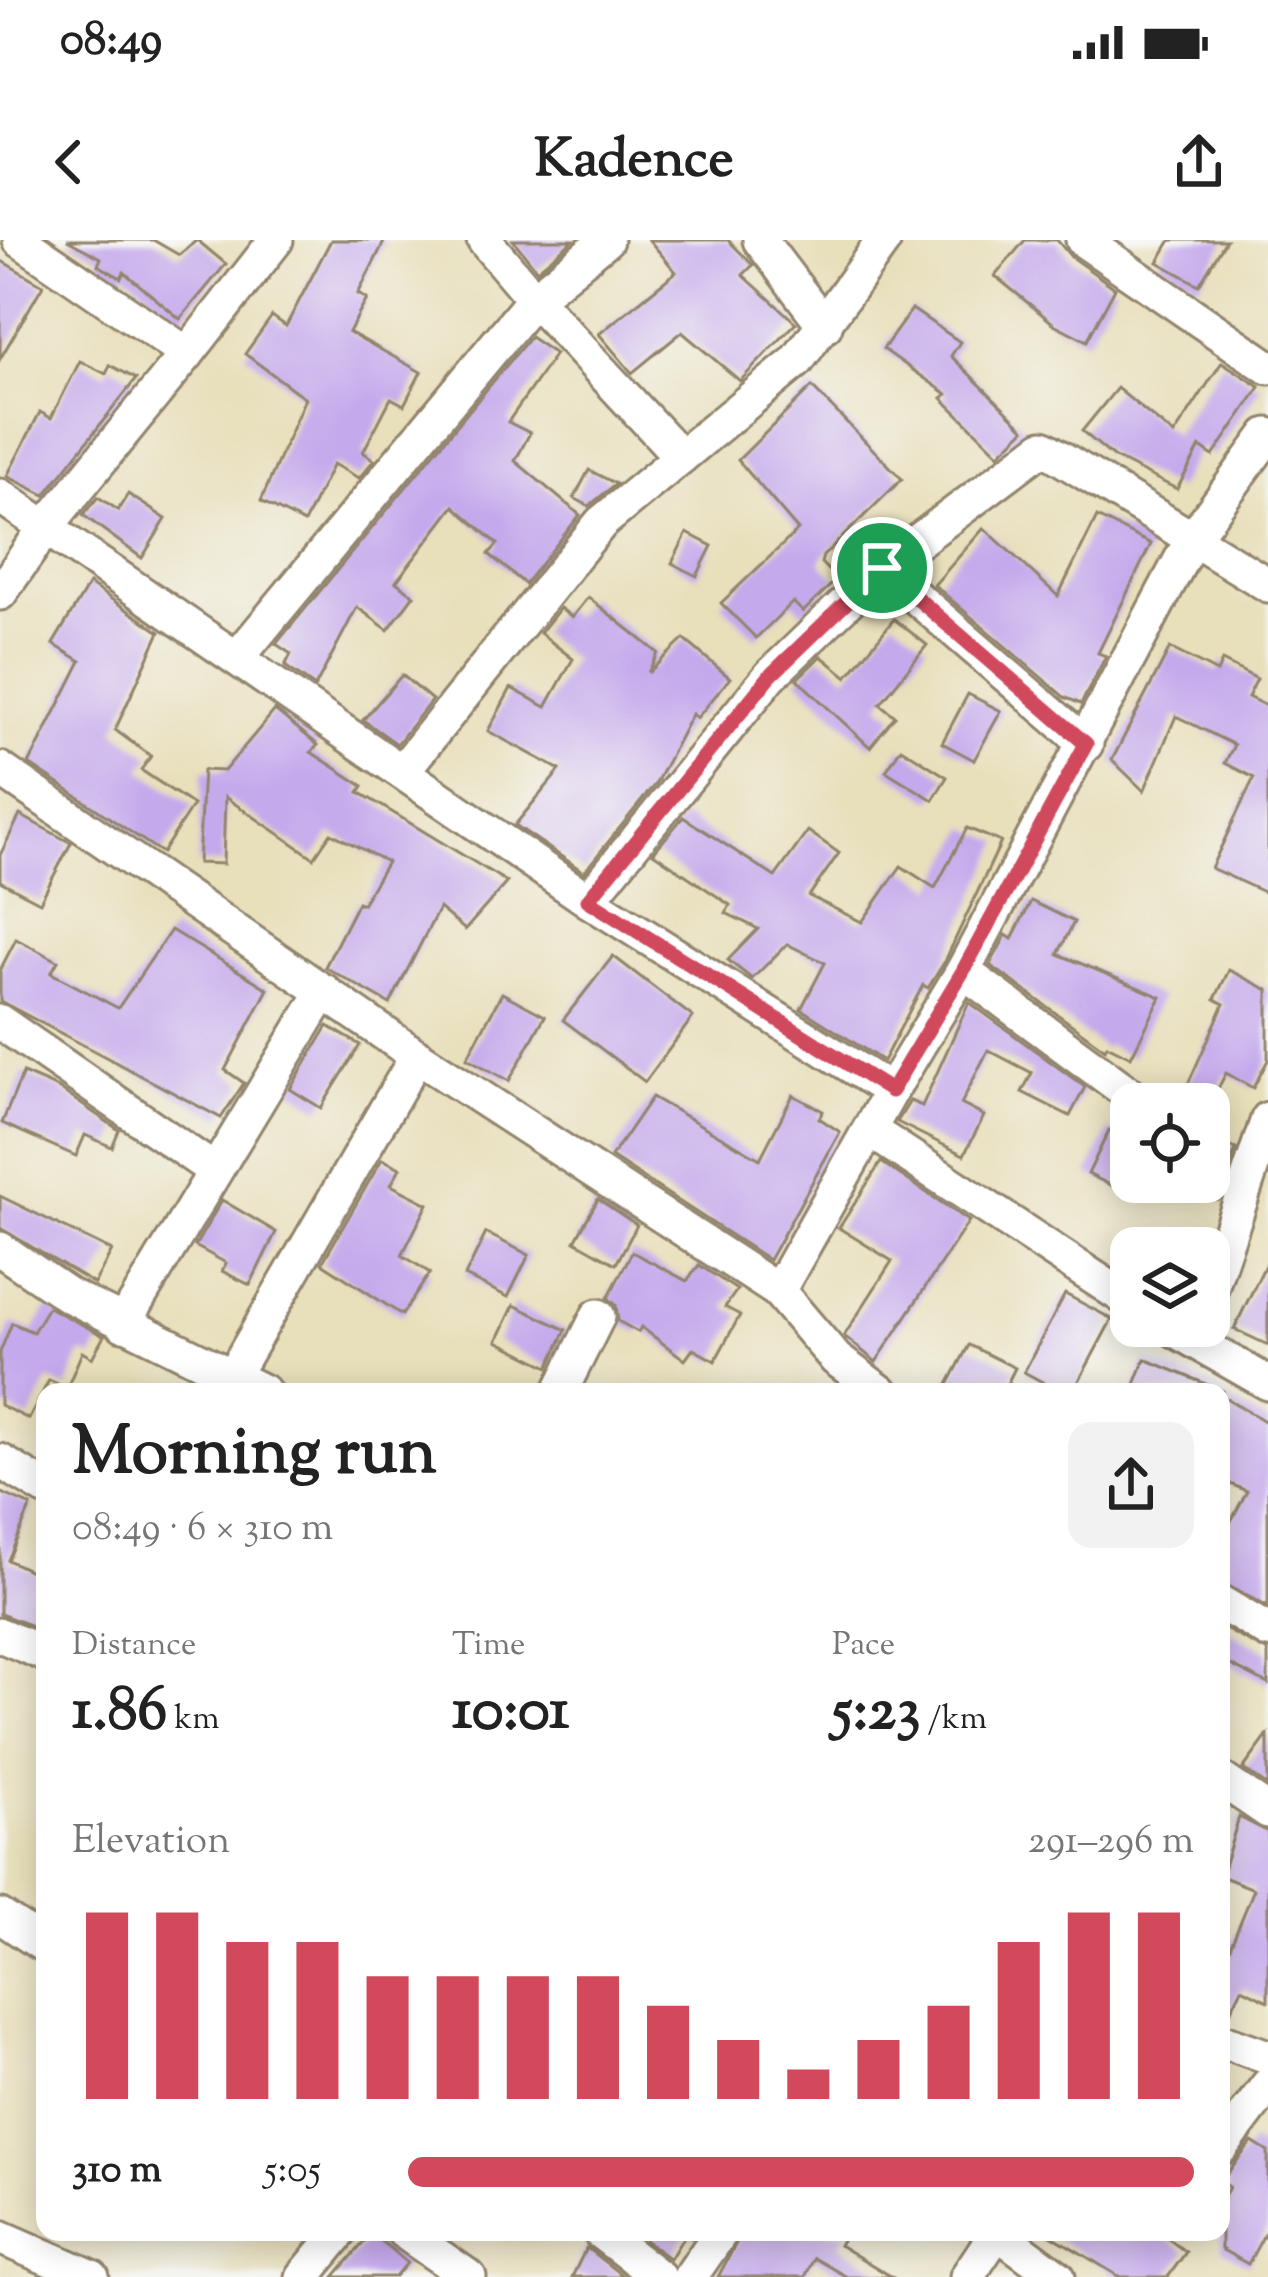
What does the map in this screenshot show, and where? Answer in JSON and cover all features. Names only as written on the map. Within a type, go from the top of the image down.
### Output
[{"type":"street","points":[[20,240],[187,354]]},
{"type":"street","points":[[0,593],[46,527],[276,240]]},
{"type":"street","points":[[484,240],[681,457]]},
{"type":"street","points":[[238,657],[534,299],[606,240]]},
{"type":"street","points":[[760,240],[825,326]]},
{"type":"street","points":[[404,769],[601,523],[797,361],[884,240]]},
{"type":"street","points":[[1083,240],[1268,367]]},
{"type":"street","points":[[778,1291],[963,971],[1192,539],[1268,435]]},
{"type":"street","points":[[588,900],[770,676],[882,568],[1043,447],[1268,585]]},
{"type":"street","points":[[0,496],[404,769],[588,900],[891,1091]]},
{"type":"street","points":[[882,568],[1086,744]]},
{"type":"street","points":[[0,769],[418,1056],[778,1291],[836,1359],[868,1383]]},
{"type":"street","points":[[963,971],[1115,1083]]},
{"type":"street","points":[[123,1324],[324,992]]},
{"type":"street","points":[[0,1022],[215,1171]]},
{"type":"street","points":[[229,1383],[418,1056]]},
{"type":"street","points":[[1230,1232],[1268,1119]]},
{"type":"street","points":[[871,1131],[1110,1288]]},
{"type":"street","points":[[0,1249],[222,1383]]},
{"type":"street","points":[[564,1383],[598,1316]]},
{"type":"street","points":[[1211,1347],[1268,1383]]},
{"type":"street","points":[[0,1461],[36,1483]]},
{"type":"street","points":[[1230,1608],[1268,1631]]},
{"type":"street","points":[[0,1635],[36,1650]]},
{"type":"street","points":[[1230,1784],[1268,1811]]},
{"type":"street","points":[[0,1916],[36,1940]]},
{"type":"street","points":[[1230,2043],[1268,2057]]},
{"type":"street","points":[[1230,2136],[1268,2085]]},
{"type":"street","points":[[0,2237],[92,2277]]},
{"type":"street","points":[[303,2277],[333,2241]]},
{"type":"street","points":[[417,2241],[469,2277]]},
{"type":"street","points":[[612,2241],[659,2277]]},
{"type":"street","points":[[690,2277],[715,2241]]},
{"type":"street","points":[[967,2277],[991,2241]]},
{"type":"street","points":[[1009,2241],[1058,2277]]},
{"type":"building","points":[[67,240],[153,240],[179,255],[197,240],[226,264],[180,319],[124,272],[121,278],[98,265],[101,258]]},
{"type":"building","points":[[331,240],[385,240],[358,294],[367,299],[349,332],[421,372],[404,405],[391,398],[363,452],[374,460],[359,478],[333,464],[304,523],[261,501],[305,398],[245,354],[272,316],[286,326]]},
{"type":"building","points":[[513,240],[573,240],[537,270]]},
{"type":"building","points":[[649,240],[728,240],[753,265],[743,275],[796,323],[740,381],[682,332],[632,373],[599,334],[676,272]]},
{"type":"building","points":[[1025,240],[1057,240],[1071,257],[1115,288],[1087,341],[1054,324],[995,276]]},
{"type":"building","points":[[1171,240],[1226,240],[1199,285],[1158,262]]},
{"type":"building","points":[[0,260],[43,285],[0,359]]},
{"type":"building","points":[[912,309],[960,342],[951,356],[1025,429],[999,454],[942,398],[947,394],[883,349]]},
{"type":"building","points":[[530,337],[555,354],[508,422],[530,433],[515,461],[580,515],[525,584],[489,554],[498,544],[454,506],[396,582],[414,595],[388,630],[357,607],[315,687],[285,666],[291,654],[276,644]]},
{"type":"building","points":[[80,361],[106,374],[110,365],[136,379],[45,495],[7,476],[40,412],[51,418]]},
{"type":"building","points":[[1222,362],[1260,387],[1213,456],[1200,447],[1177,489],[1113,457],[1082,431],[1117,388],[1174,435]]},
{"type":"building","points":[[812,387],[902,479],[823,556],[821,563],[837,579],[803,612],[793,602],[756,638],[721,603],[798,530],[738,460]]},
{"type":"building","points":[[589,470],[616,484],[589,506],[574,498]]},
{"type":"building","points":[[128,494],[166,519],[142,558],[83,515],[98,497],[118,510]]},
{"type":"building","points":[[1097,517],[1151,544],[1098,653],[1106,656],[1081,704],[1064,697],[934,585],[984,528],[1058,596]]},
{"type":"building","points":[[687,533],[712,546],[697,576],[672,563]]},
{"type":"building","points":[[89,584],[160,632],[115,730],[151,756],[141,770],[193,805],[162,853],[29,764],[81,661],[53,644]]},
{"type":"building","points":[[588,597],[658,653],[648,673],[684,639],[730,678],[697,718],[692,714],[656,783],[584,872],[515,825],[560,770],[488,731],[511,688],[546,707],[573,659],[540,633],[560,608],[572,617]]},
{"type":"building","points":[[894,619],[927,645],[880,704],[895,716],[870,747],[797,679],[821,656],[847,677]]},
{"type":"building","points":[[1170,648],[1217,672],[1222,661],[1257,679],[1248,697],[1268,707],[1268,894],[1211,868],[1254,778],[1225,763],[1234,745],[1176,716],[1144,791],[1112,760]]},
{"type":"building","points":[[402,675],[432,700],[397,744],[363,720]]},
{"type":"building","points":[[968,694],[1001,711],[974,760],[942,743]]},
{"type":"building","points":[[275,710],[318,745],[311,752],[363,786],[359,792],[507,882],[465,930],[439,908],[390,1004],[325,967],[358,902],[362,904],[387,862],[331,833],[314,858],[225,797],[223,864],[198,863],[203,770],[224,771]]},
{"type":"building","points":[[901,748],[947,777],[933,800],[886,771]]},
{"type":"building","points":[[20,815],[71,843],[40,902],[0,881],[0,855]]},
{"type":"building","points":[[683,817],[775,877],[808,831],[839,853],[809,896],[862,922],[901,866],[935,888],[967,828],[1001,842],[945,961],[928,988],[923,985],[883,1061],[801,1009],[825,963],[787,944],[752,979],[728,960],[758,929],[726,913],[730,905],[653,853]]},
{"type":"building","points":[[1031,901],[1074,922],[1058,954],[1161,997],[1131,1057],[1107,1045],[1105,1049],[990,965],[1006,935],[1012,939]]},
{"type":"building","points":[[171,930],[268,989],[225,1070],[244,1083],[221,1118],[0,1001],[0,970],[16,939],[58,961],[51,973],[118,1008]]},
{"type":"building","points":[[613,956],[693,1017],[645,1082],[563,1020]]},
{"type":"building","points":[[1229,970],[1268,990],[1268,1060],[1253,1088],[1226,1073],[1221,1083],[1188,1083],[1224,1004],[1215,999]]},
{"type":"building","points":[[502,993],[545,1016],[509,1081],[467,1058]]},
{"type":"building","points":[[969,1002],[1085,1087],[1070,1116],[1022,1092],[1032,1073],[988,1050],[961,1104],[984,1116],[964,1155],[897,1122],[910,1101],[922,1106]]},
{"type":"building","points":[[328,1026],[360,1045],[321,1108],[290,1089]]},
{"type":"building","points":[[23,1073],[58,1088],[119,1130],[112,1147],[85,1135],[76,1156],[2,1123]]},
{"type":"building","points":[[793,1095],[823,1111],[819,1118],[840,1132],[769,1260],[611,1157],[652,1097],[760,1159]]},
{"type":"building","points":[[1109,1130],[1110,1185],[1088,1174]]},
{"type":"building","points":[[382,1159],[400,1168],[391,1185],[428,1204],[402,1255],[430,1273],[402,1315],[322,1263]]},
{"type":"building","points":[[881,1162],[969,1221],[876,1362],[844,1336],[892,1261],[839,1228]]},
{"type":"building","points":[[0,1196],[112,1251],[94,1284],[0,1228]]},
{"type":"building","points":[[598,1199],[637,1225],[616,1264],[575,1241]]},
{"type":"building","points":[[222,1200],[276,1232],[250,1285],[222,1271],[226,1263],[195,1246]]},
{"type":"building","points":[[486,1233],[529,1255],[508,1297],[465,1276]]},
{"type":"building","points":[[632,1252],[687,1281],[699,1265],[737,1290],[725,1307],[740,1315],[715,1361],[693,1349],[685,1360],[641,1327],[638,1332],[618,1321],[616,1305],[608,1298]]},
{"type":"building","points":[[1268,1259],[1268,1345],[1234,1329]]},
{"type":"building","points":[[1065,1294],[1110,1318],[1078,1383],[1044,1383],[1024,1372]]},
{"type":"building","points":[[514,1305],[566,1330],[549,1367],[497,1341]]},
{"type":"building","points":[[48,1307],[104,1336],[92,1358],[82,1352],[69,1383],[36,1383],[36,1405],[29,1419],[0,1405],[0,1352],[12,1323],[33,1332]]},
{"type":"building","points":[[969,1345],[1015,1368],[1008,1383],[949,1383]]},
{"type":"building","points":[[1145,1359],[1204,1383],[1136,1383]]},
{"type":"building","points":[[1230,1400],[1268,1423],[1268,1607],[1230,1587],[1230,1523],[1247,1491],[1230,1484]]},
{"type":"building","points":[[0,1492],[31,1506],[8,1560],[36,1574],[36,1628],[0,1614]]},
{"type":"building","points":[[1230,1632],[1268,1652],[1268,1684],[1230,1665]]},
{"type":"building","points":[[1268,1735],[1268,1786],[1243,1769]]},
{"type":"building","points":[[1239,1817],[1268,1832],[1268,2001],[1242,1988],[1230,2012],[1230,1947],[1254,1889],[1230,1880],[1230,1846]]},
{"type":"building","points":[[1252,2142],[1268,2152],[1268,2227],[1248,2264],[1221,2249],[1221,2241],[1230,2241],[1230,2170]]},
{"type":"building","points":[[365,2241],[381,2241],[407,2263],[395,2277],[334,2277]]},
{"type":"building","points":[[645,2241],[681,2241],[670,2259]]},
{"type":"building","points":[[737,2241],[841,2241],[839,2245],[892,2277],[847,2277],[814,2258],[805,2277],[718,2277]]},
{"type":"building","points":[[1061,2241],[1171,2241],[1186,2252],[1168,2277],[1120,2277]]},
{"type":"building","points":[[587,2248],[624,2277],[572,2277]]},
{"type":"route","points":[[882,568],[1086,744],[963,971],[891,1091],[588,900],[770,676],[882,568]]}]
